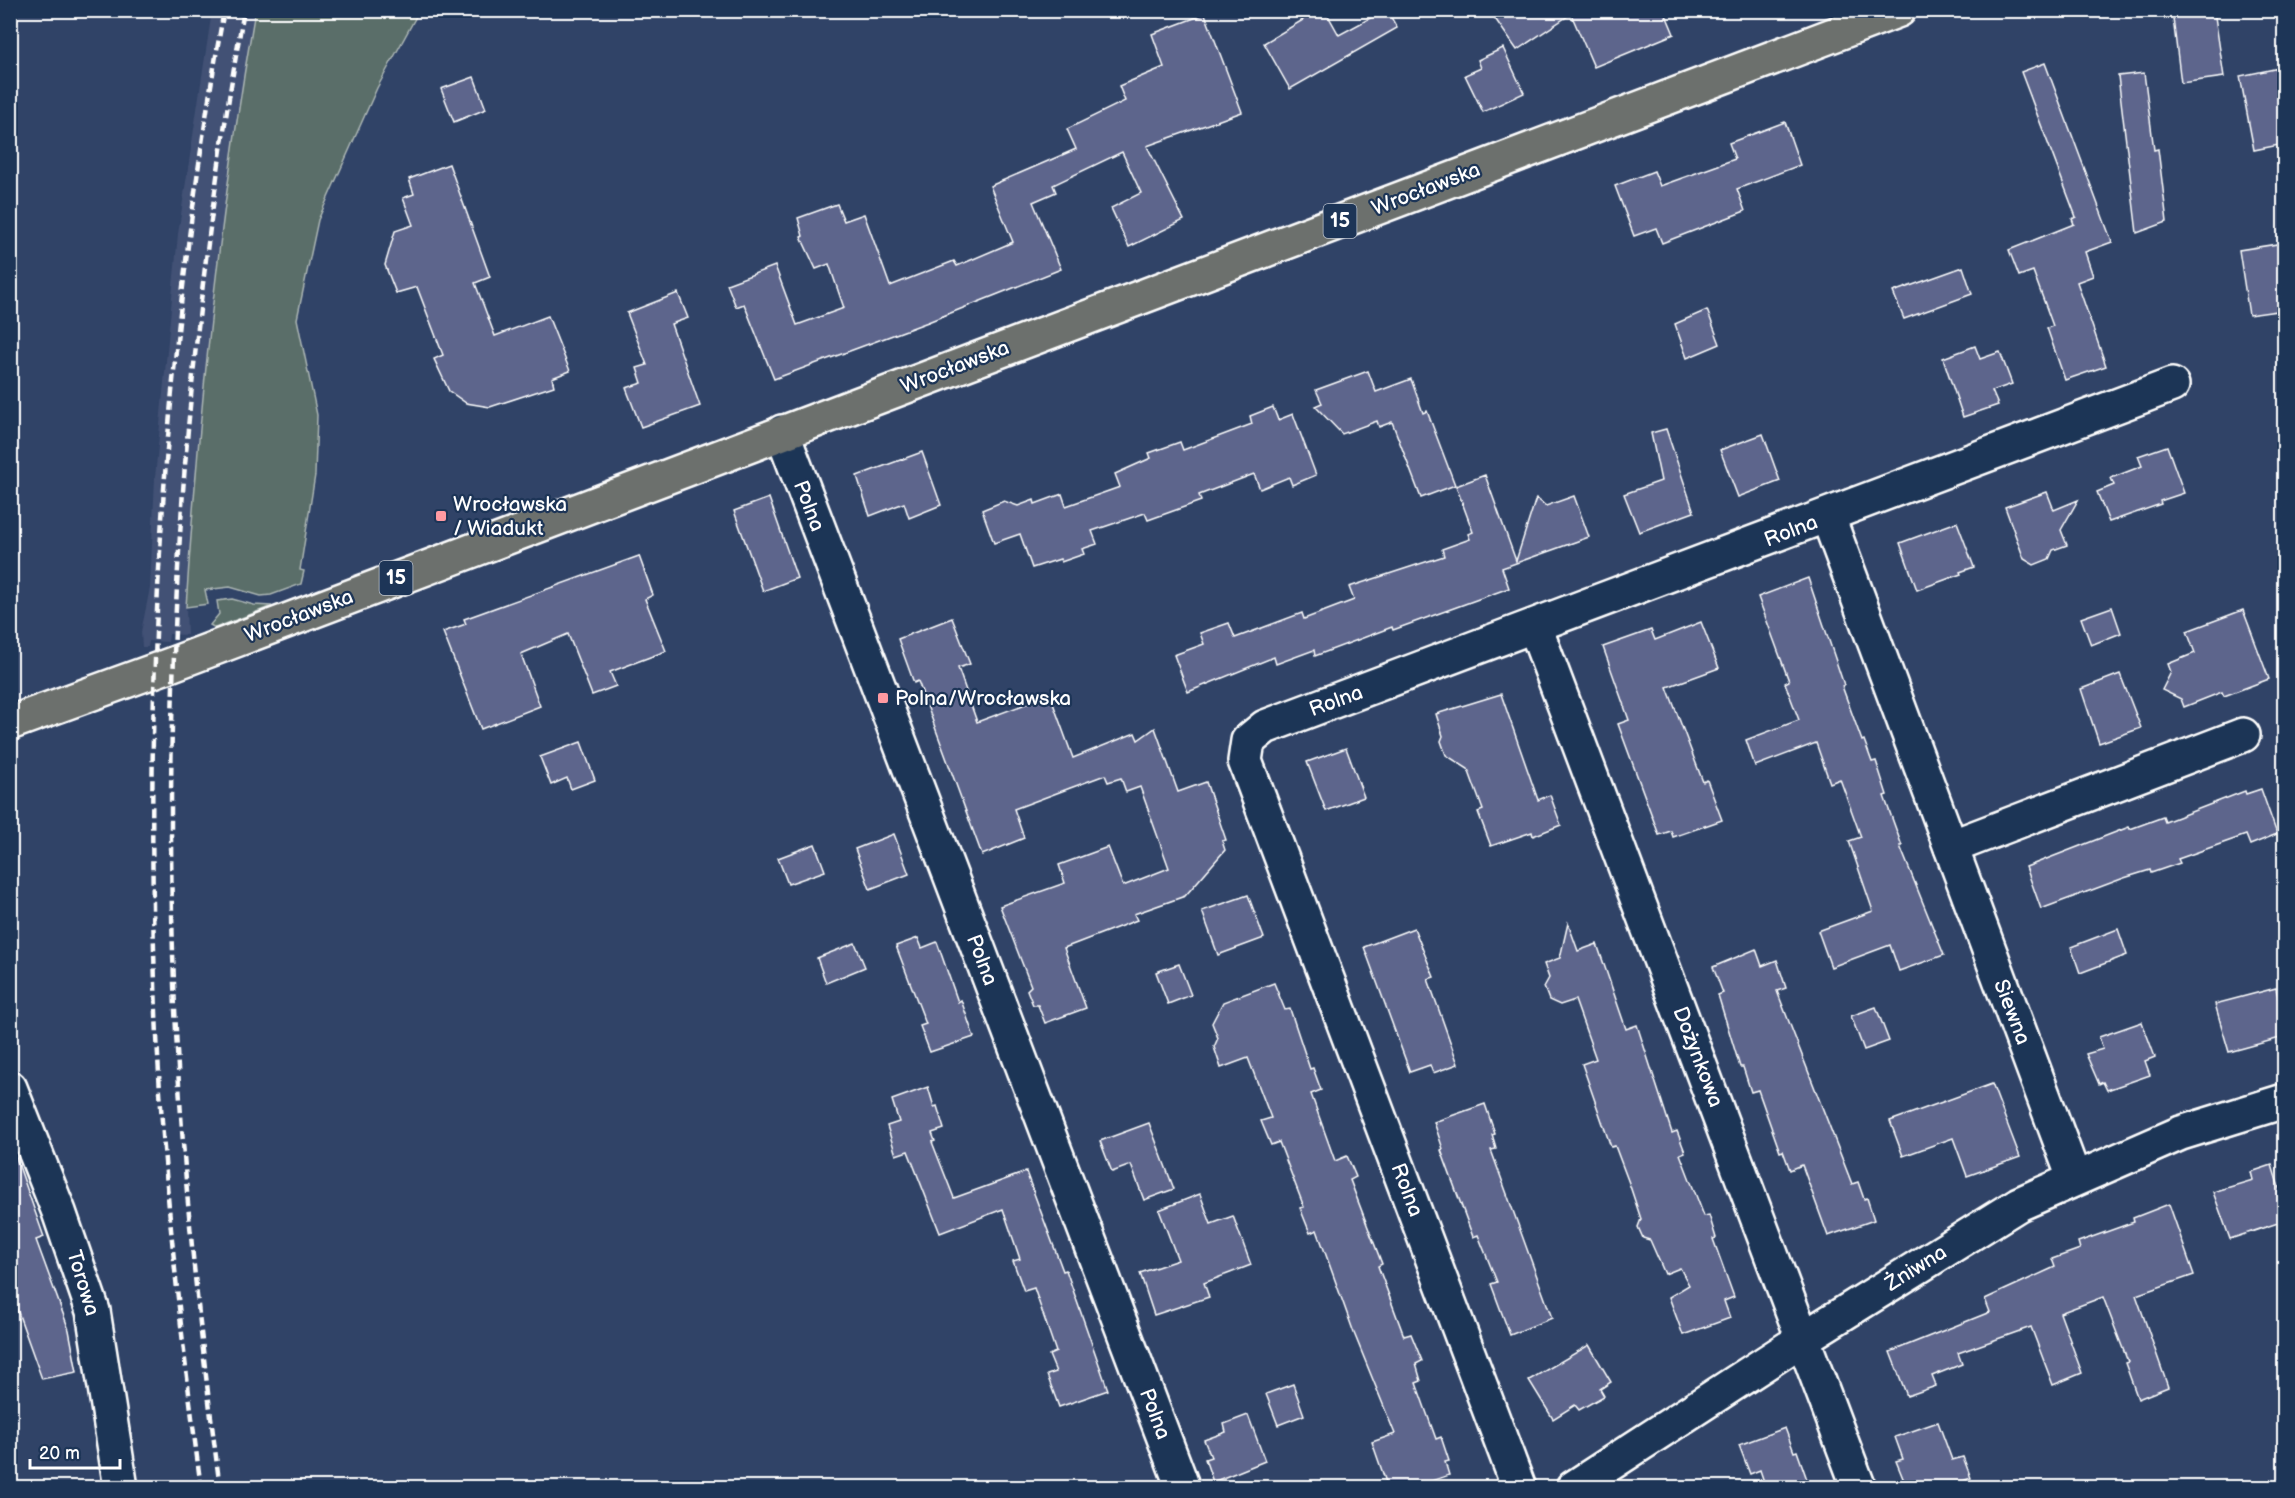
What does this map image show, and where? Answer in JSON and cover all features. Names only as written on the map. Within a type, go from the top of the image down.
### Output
[{"type":"main road","name":"Wrocławska","points":[[10,723],[170,665],[1899,10]]},
{"type":"street","name":"Rolna","points":[[1519,1488],[1245,761],[1248,741],[1265,727],[1828,517],[2172,385]]},
{"type":"street","name":"Polna","points":[[782,432],[1183,1488]]},
{"type":"street","name":"Siewna","points":[[1828,517],[2074,1178]]},
{"type":"street","name":"Dożynkowa","points":[[1535,627],[1859,1488]]},
{"type":"street","points":[[1951,847],[2243,735]]},
{"type":"street","name":"Torowa","points":[[10,1088],[59,1212],[93,1311],[121,1488]]},
{"type":"street","name":"Żniwna","points":[[1573,1488],[1804,1338],[2019,1204],[2074,1178],[2181,1134],[2284,1101]]},
{"type":"shaded area","points":[[212,11],[255,11],[218,256],[196,464],[186,607],[187,635],[169,634],[168,642],[149,641],[148,647],[142,647],[141,632],[150,588],[155,478],[178,234]]},
{"type":"green space","points":[[255,11],[419,11],[377,88],[318,220],[297,319],[317,415],[315,475],[300,570],[304,571],[301,584],[271,595],[261,596],[230,587],[205,590],[208,604],[186,607],[197,458],[212,308],[231,159]]},
{"type":"green space","points":[[232,599],[254,605],[272,606],[215,628],[210,625],[219,614],[217,601]]},
{"type":"building","points":[[1298,10],[1325,10],[1339,35],[1385,10],[1397,28],[1290,89],[1264,43],[1303,20]]},
{"type":"building","points":[[1489,10],[1664,10],[1674,34],[1594,67],[1571,14],[1517,50]]},
{"type":"building","points":[[2172,10],[2214,10],[2224,77],[2181,83]]},
{"type":"building","points":[[1205,14],[1242,112],[1147,146],[1184,220],[1129,247],[1111,208],[1141,193],[1122,152],[1053,185],[1056,192],[1033,202],[1061,269],[928,322],[774,379],[744,304],[736,307],[727,284],[775,266],[797,325],[844,308],[829,264],[816,269],[801,237],[803,236],[798,218],[837,204],[844,221],[864,214],[890,286],[954,261],[957,266],[1013,242],[990,186],[1076,149],[1067,129],[1125,101],[1119,86],[1164,67],[1152,34]]},
{"type":"building","points":[[1503,48],[1524,93],[1483,112],[1465,75],[1481,68],[1478,60]]},
{"type":"building","points":[[2045,63],[2112,242],[2085,252],[2093,276],[2077,282],[2106,366],[2065,380],[2047,328],[2053,326],[2033,271],[2019,276],[2009,250],[2074,224],[2072,219],[2076,217],[2021,72]]},
{"type":"building","points":[[2284,67],[2284,144],[2254,150],[2240,76]]},
{"type":"building","points":[[2144,73],[2154,150],[2158,149],[2167,222],[2137,233],[2118,76]]},
{"type":"building","points":[[474,77],[486,109],[454,122],[441,89]]},
{"type":"building","points":[[1785,122],[1800,165],[1737,189],[1745,211],[1662,243],[1656,228],[1634,236],[1615,186],[1654,171],[1660,186],[1735,159],[1729,143]]},
{"type":"building","points":[[449,164],[490,277],[475,283],[495,336],[548,316],[570,371],[552,378],[554,386],[490,407],[466,403],[449,391],[434,359],[443,355],[417,287],[396,293],[385,265],[395,231],[413,225],[403,198],[414,194],[409,179]]},
{"type":"building","points":[[2284,243],[2284,310],[2249,315],[2239,250]]},
{"type":"building","points":[[1963,267],[1972,294],[1904,319],[1893,292]]},
{"type":"building","points":[[678,293],[688,318],[671,324],[700,406],[641,427],[626,388],[642,383],[637,368],[647,365],[627,313]]},
{"type":"building","points":[[1707,310],[1720,344],[1687,358],[1675,324]]},
{"type":"building","points":[[1975,346],[1980,359],[2000,352],[2012,384],[1992,391],[1998,405],[1963,417],[1943,358]]},
{"type":"building","points":[[1368,371],[1376,392],[1411,379],[1423,413],[1427,411],[1455,485],[1421,498],[1392,422],[1379,427],[1377,421],[1342,434],[1315,406],[1322,403],[1316,390]]},
{"type":"building","points":[[1273,407],[1278,420],[1293,414],[1316,475],[1292,485],[1289,477],[1260,489],[1254,474],[1199,495],[1201,501],[1148,520],[1145,513],[1092,531],[1097,544],[1082,549],[1084,554],[1061,562],[1060,559],[1032,568],[1020,534],[994,543],[982,510],[1004,501],[1018,506],[1034,500],[1035,504],[1062,494],[1066,506],[1120,487],[1115,474],[1151,458],[1149,453],[1180,442],[1183,450],[1252,424],[1250,416]]},
{"type":"building","points":[[1666,429],[1694,512],[1639,532],[1624,494],[1661,481],[1651,433]]},
{"type":"building","points":[[1763,434],[1780,481],[1738,497],[1720,450]]},
{"type":"building","points":[[2167,446],[2184,493],[2160,501],[2161,504],[2109,522],[2097,492],[2114,485],[2111,478],[2142,466],[2138,456]]},
{"type":"building","points":[[922,452],[941,505],[909,518],[904,503],[870,516],[857,476]]},
{"type":"building","points":[[1485,475],[1516,561],[1536,498],[1546,506],[1574,496],[1589,537],[1502,568],[1509,588],[1393,630],[1392,627],[1315,656],[1314,650],[1276,664],[1274,657],[1188,692],[1174,655],[1204,644],[1200,633],[1229,623],[1235,638],[1302,613],[1304,619],[1354,600],[1349,587],[1444,556],[1442,549],[1470,539],[1468,534],[1473,532],[1456,486]]},
{"type":"building","points":[[2047,492],[2054,510],[2078,500],[2061,530],[2067,545],[2053,550],[2049,559],[2034,565],[2024,559],[2005,507]]},
{"type":"building","points":[[769,498],[797,578],[763,591],[734,511]]},
{"type":"building","points":[[1957,522],[1974,567],[1917,590],[1900,543]]},
{"type":"building","points":[[639,556],[653,595],[645,599],[666,651],[610,672],[616,686],[592,695],[568,634],[521,654],[540,706],[481,729],[443,632],[466,624],[464,619]]},
{"type":"building","points":[[1808,578],[1844,685],[1842,686],[1862,741],[1864,740],[1872,762],[1876,761],[1887,795],[1884,796],[1902,846],[1900,846],[1944,955],[1899,971],[1890,945],[1831,967],[1818,931],[1873,911],[1849,841],[1861,837],[1840,779],[1830,783],[1816,743],[1755,766],[1746,740],[1799,720],[1785,683],[1789,681],[1758,597]]},
{"type":"building","points":[[2112,607],[2121,633],[2091,645],[2081,618]]},
{"type":"building","points":[[2243,610],[2269,679],[2224,696],[2222,692],[2184,707],[2181,699],[2162,690],[2171,672],[2168,664],[2195,653],[2187,631]]},
{"type":"building","points":[[952,618],[970,664],[958,668],[977,722],[1050,695],[1073,758],[1135,733],[1138,740],[1155,728],[1178,792],[1206,782],[1226,840],[1222,841],[1225,850],[1185,896],[1134,914],[1137,920],[1064,948],[1086,1008],[1045,1023],[1038,1005],[1033,1005],[1027,990],[1031,986],[1000,906],[1065,883],[1059,865],[1108,847],[1123,886],[1169,868],[1140,787],[1126,792],[1121,778],[1108,782],[1105,775],[1014,809],[1024,838],[982,855],[918,681],[914,683],[898,639]]},
{"type":"building","points":[[1701,622],[1719,668],[1667,687],[1703,782],[1707,780],[1722,820],[1673,837],[1671,831],[1659,835],[1618,724],[1629,720],[1603,647],[1651,630],[1655,640]]},
{"type":"building","points":[[2120,674],[2141,728],[2099,743],[2081,689]]},
{"type":"building","points":[[1501,694],[1538,800],[1550,795],[1561,825],[1533,836],[1532,832],[1491,846],[1478,812],[1483,810],[1468,769],[1446,755],[1436,714]]},
{"type":"building","points":[[581,742],[595,780],[571,789],[567,778],[551,785],[540,757]]},
{"type":"building","points":[[1346,748],[1364,797],[1326,811],[1307,762]]},
{"type":"building","points":[[2261,789],[2277,834],[2250,845],[2246,835],[2178,859],[2180,863],[2151,873],[2150,870],[2124,878],[2041,909],[2026,867],[2129,827],[2130,829],[2163,817],[2165,822],[2245,791],[2246,794]]},
{"type":"building","points":[[894,834],[909,874],[870,889],[855,849]]},
{"type":"building","points":[[815,844],[825,871],[788,884],[778,858]]},
{"type":"building","points":[[1248,895],[1264,938],[1218,955],[1202,911]]},
{"type":"building","points":[[1568,923],[1578,951],[1597,944],[1626,1029],[1637,1025],[1672,1133],[1677,1131],[1685,1152],[1680,1154],[1704,1216],[1709,1215],[1716,1238],[1713,1239],[1734,1297],[1724,1301],[1730,1318],[1683,1335],[1669,1297],[1689,1285],[1680,1268],[1665,1274],[1650,1240],[1643,1238],[1638,1227],[1641,1219],[1629,1183],[1615,1146],[1611,1147],[1582,1064],[1596,1059],[1575,1000],[1560,1005],[1549,1000],[1544,987],[1549,978],[1544,964],[1560,958]]},
{"type":"building","points":[[1414,928],[1434,977],[1428,979],[1458,1064],[1433,1073],[1430,1065],[1410,1072],[1364,947]]},
{"type":"building","points":[[2118,929],[2127,955],[2080,973],[2071,947]]},
{"type":"building","points":[[918,938],[922,948],[937,942],[958,1002],[961,1000],[974,1037],[930,1052],[920,1026],[926,1024],[896,946]]},
{"type":"building","points":[[855,943],[865,967],[826,983],[817,958]]},
{"type":"building","points":[[1756,949],[1762,966],[1777,960],[1786,988],[1777,991],[1852,1184],[1858,1182],[1864,1199],[1867,1198],[1874,1220],[1828,1236],[1802,1165],[1790,1170],[1783,1151],[1780,1152],[1758,1090],[1751,1092],[1743,1067],[1740,1067],[1718,995],[1723,993],[1713,967]]},
{"type":"building","points":[[1179,964],[1191,995],[1168,1004],[1156,972]]},
{"type":"building","points":[[1274,983],[1285,1010],[1290,1009],[1310,1069],[1313,1068],[1321,1090],[1311,1094],[1335,1161],[1347,1156],[1356,1177],[1350,1180],[1382,1264],[1378,1266],[1404,1336],[1411,1334],[1422,1361],[1416,1364],[1421,1381],[1416,1383],[1436,1439],[1441,1437],[1449,1461],[1445,1462],[1449,1475],[1412,1488],[1388,1488],[1372,1442],[1395,1434],[1354,1333],[1317,1230],[1310,1233],[1300,1208],[1304,1207],[1279,1142],[1271,1145],[1261,1121],[1271,1118],[1248,1058],[1221,1068],[1214,1047],[1218,1038],[1212,1023],[1223,1002]]},
{"type":"building","points":[[2276,988],[2284,1021],[2284,1037],[2229,1052],[2215,1004]]},
{"type":"building","points":[[1876,1007],[1889,1041],[1864,1050],[1851,1016]]},
{"type":"building","points":[[2142,1022],[2155,1057],[2145,1061],[2150,1075],[2107,1090],[2103,1082],[2099,1084],[2086,1054],[2103,1049],[2099,1037]]},
{"type":"building","points":[[1992,1084],[2020,1157],[1967,1176],[1953,1138],[1903,1156],[1890,1121]]},
{"type":"building","points":[[928,1087],[944,1129],[932,1133],[935,1141],[932,1142],[954,1198],[1026,1172],[1063,1271],[1066,1270],[1108,1390],[1059,1407],[1047,1375],[1056,1372],[1049,1355],[1056,1352],[1034,1288],[1024,1291],[1013,1261],[1020,1259],[1003,1209],[940,1233],[908,1151],[896,1155],[887,1126],[899,1122],[892,1100]]},
{"type":"building","points":[[1485,1104],[1495,1134],[1492,1135],[1496,1149],[1491,1150],[1552,1318],[1510,1335],[1491,1284],[1497,1282],[1478,1235],[1473,1237],[1441,1150],[1443,1149],[1434,1122]]},
{"type":"building","points":[[1149,1123],[1174,1189],[1144,1200],[1131,1165],[1112,1172],[1100,1141]]},
{"type":"building","points":[[14,1152],[44,1237],[36,1240],[69,1330],[77,1372],[42,1379],[10,1290],[10,1153]]},
{"type":"building","points":[[2272,1165],[2284,1204],[2284,1221],[2230,1239],[2213,1192],[2253,1180],[2251,1172]]},
{"type":"building","points":[[1200,1194],[1211,1224],[1233,1216],[1251,1265],[1204,1283],[1209,1297],[1154,1315],[1140,1273],[1178,1260],[1159,1210]]},
{"type":"building","points":[[2169,1204],[2194,1275],[2136,1295],[2168,1387],[2138,1399],[2125,1363],[2128,1362],[2103,1297],[2060,1313],[2082,1373],[2053,1385],[2031,1327],[1958,1353],[1962,1364],[1932,1376],[1936,1386],[1907,1396],[1890,1352],[1990,1312],[1985,1299],[2055,1267],[2052,1259],[2080,1249],[2078,1242],[2134,1222],[2133,1218]]},
{"type":"building","points":[[1589,1345],[1611,1382],[1600,1389],[1604,1396],[1579,1410],[1575,1405],[1553,1419],[1529,1380]]},
{"type":"building","points":[[1293,1384],[1304,1415],[1278,1425],[1266,1394]]},
{"type":"building","points":[[1248,1415],[1265,1461],[1213,1482],[1205,1459],[1211,1457],[1204,1440],[1226,1432],[1224,1424]]},
{"type":"building","points":[[1938,1422],[1952,1460],[1963,1457],[1971,1478],[1944,1488],[1907,1488],[1896,1461],[1903,1459],[1895,1437]]},
{"type":"building","points":[[1785,1428],[1794,1452],[1797,1451],[1810,1488],[1766,1488],[1760,1470],[1750,1474],[1739,1445]]},
{"type":"railway","points":[[201,1488],[178,1299],[161,1110],[152,861],[153,739],[157,617],[174,373],[187,252],[224,10]]},
{"type":"railway","points":[[220,1488],[204,1362],[185,1173],[174,983],[171,861],[172,738],[176,616],[193,373],[207,252],[244,10]]},
{"type":"place","name":"Wrocławska / Wiadukt","points":[[441,516]]},
{"type":"place","name":"Polna/Wrocławska","points":[[883,698]]}]
